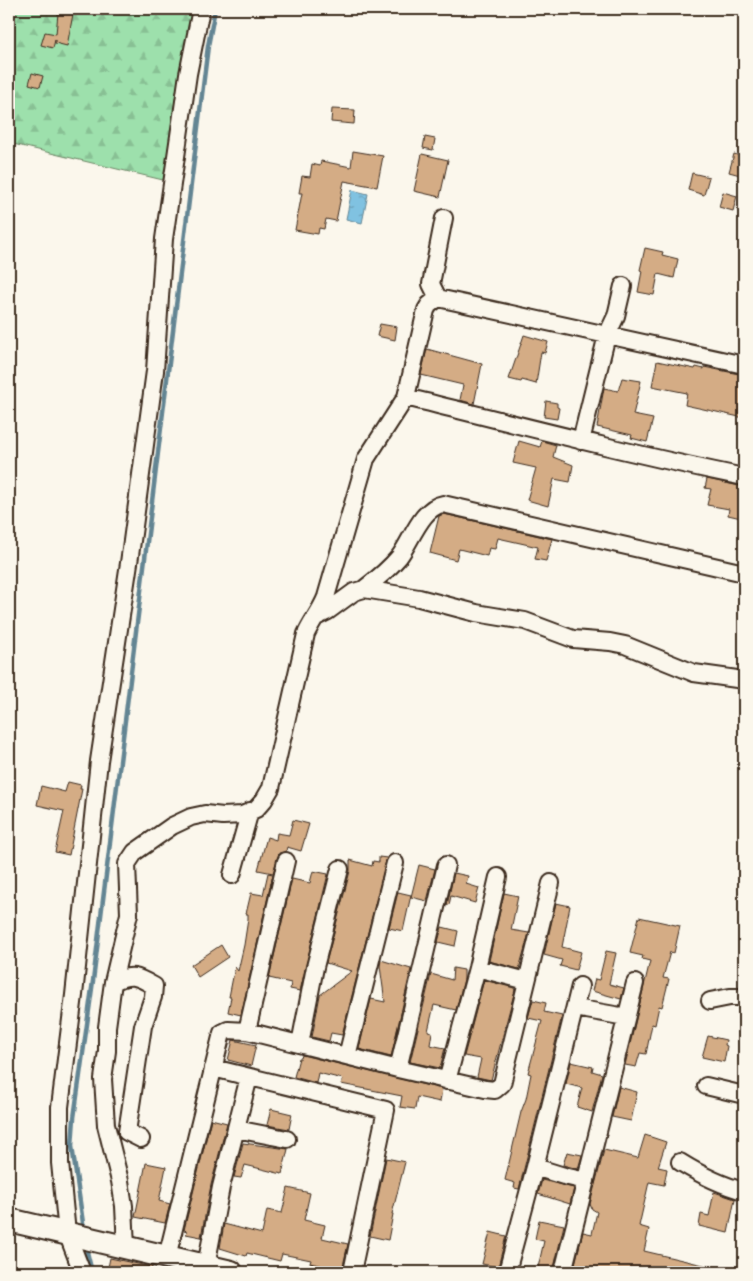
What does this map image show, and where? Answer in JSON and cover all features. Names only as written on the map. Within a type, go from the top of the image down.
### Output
[{"type":"main road","points":[[9,1220],[231,1272]]},
{"type":"street","points":[[82,1272],[67,1233],[60,1163],[60,1107],[99,761],[129,563],[155,371],[164,240],[188,74],[201,9]]},
{"type":"street","points":[[438,298],[431,284],[444,218]]},
{"type":"street","points":[[581,441],[607,335],[616,316],[623,286]]},
{"type":"street","points":[[438,298],[744,365]]},
{"type":"street","points":[[126,1247],[124,1206],[120,1181],[106,1125],[103,1079],[113,982],[129,914],[126,868],[128,861],[135,852],[172,826],[191,817],[205,814],[223,816],[242,815],[256,809],[271,788],[306,634],[326,597],[366,459],[406,396],[426,310],[438,298]]},
{"type":"street","points":[[406,396],[581,441],[744,477]]},
{"type":"street","points":[[317,616],[328,611],[354,592],[364,589],[386,572],[399,557],[428,512],[436,505],[443,504],[744,573]]},
{"type":"street","points":[[364,589],[419,598],[476,613],[525,621],[573,639],[625,645],[694,673],[744,680]]},
{"type":"street","points":[[232,875],[250,811]]},
{"type":"street","points":[[247,1031],[286,861]]},
{"type":"street","points":[[348,1056],[395,863]]},
{"type":"street","points":[[398,1069],[446,866]]},
{"type":"street","points":[[300,1044],[315,967],[340,869]]},
{"type":"street","points":[[447,1081],[477,968],[498,877]]},
{"type":"street","points":[[168,1257],[222,1033],[228,1030],[247,1031],[447,1081],[490,1090],[499,1088],[502,1084],[551,883]]},
{"type":"street","points":[[477,968],[527,980]]},
{"type":"street","points":[[113,982],[125,976],[143,980],[154,986],[153,997],[142,1026],[127,1132],[141,1139]]},
{"type":"street","points":[[563,1272],[635,983]]},
{"type":"street","points":[[507,1272],[536,1167],[580,986]]},
{"type":"street","points":[[710,1001],[730,997],[744,997]]},
{"type":"street","points":[[575,1008],[626,1017]]},
{"type":"street","points":[[213,1068],[386,1110],[352,1272]]},
{"type":"street","points":[[206,1266],[221,1187],[249,1077]]},
{"type":"street","points":[[706,1086],[744,1095]]},
{"type":"street","points":[[236,1128],[287,1139]]},
{"type":"street","points":[[680,1162],[726,1187],[744,1191]]},
{"type":"street","points":[[536,1167],[586,1181]]},
{"type":"green space","points":[[9,9],[193,9],[163,180],[9,143]]},
{"type":"water","points":[[352,190],[368,194],[362,223],[346,219]]},
{"type":"building","points":[[58,13],[73,14],[67,46],[55,43],[55,40],[53,48],[41,45],[45,32],[56,34]]},
{"type":"building","points":[[32,73],[43,76],[40,87],[29,84]]},
{"type":"building","points":[[332,109],[355,110],[354,124],[331,122]]},
{"type":"building","points":[[425,137],[435,139],[433,150],[423,148]]},
{"type":"building","points":[[353,151],[383,156],[377,187],[344,181],[336,221],[326,219],[324,229],[319,228],[318,234],[295,230],[302,193],[299,193],[302,176],[310,177],[312,164],[320,166],[321,161],[351,167]]},
{"type":"building","points":[[422,154],[448,160],[440,197],[414,191]]},
{"type":"building","points":[[734,154],[744,157],[744,176],[729,172]]},
{"type":"building","points":[[692,173],[709,177],[704,195],[688,190]]},
{"type":"building","points":[[723,192],[737,196],[733,211],[719,207]]},
{"type":"building","points":[[645,248],[663,252],[662,255],[678,259],[674,278],[658,274],[654,295],[638,292]]},
{"type":"building","points":[[380,324],[397,327],[395,340],[377,336]]},
{"type":"building","points":[[524,335],[548,342],[545,353],[541,352],[536,384],[509,379]]},
{"type":"building","points":[[427,349],[482,364],[474,404],[460,400],[463,385],[421,375]]},
{"type":"building","points":[[657,361],[695,369],[696,367],[704,369],[704,367],[744,375],[744,418],[685,405],[687,393],[652,386]]},
{"type":"building","points":[[622,378],[641,381],[633,415],[653,419],[647,442],[631,438],[632,435],[597,427],[604,388],[618,391]]},
{"type":"building","points":[[546,401],[557,403],[559,408],[557,419],[544,417]]},
{"type":"building","points":[[519,441],[540,447],[542,441],[556,445],[553,457],[573,465],[570,482],[554,479],[548,506],[527,500],[536,468],[513,463]]},
{"type":"building","points":[[707,479],[744,487],[741,518],[728,515],[729,509],[707,505],[711,489],[705,488]]},
{"type":"building","points":[[444,514],[552,539],[546,561],[535,559],[538,547],[498,538],[495,549],[489,548],[487,556],[459,549],[456,560],[430,553],[439,516]]},
{"type":"building","points":[[68,782],[81,785],[80,789],[82,789],[69,855],[55,852],[64,811],[37,805],[41,786],[65,792]]},
{"type":"building","points":[[293,820],[309,824],[301,851],[287,847],[286,851],[279,853],[273,873],[258,870],[267,837],[276,840],[277,833],[289,835]]},
{"type":"building","points":[[379,857],[387,858],[342,1035],[331,1033],[329,1041],[312,1037],[320,995],[352,971],[326,963],[350,871],[350,860],[372,866],[373,861],[379,862]]},
{"type":"building","points":[[419,865],[435,869],[427,901],[411,897]]},
{"type":"building","points":[[313,871],[328,874],[300,991],[290,989],[291,983],[269,978],[292,879],[310,883]]},
{"type":"building","points":[[268,873],[273,874],[241,1015],[228,1012],[235,967],[238,971],[244,945],[248,919],[248,914],[246,914],[251,893],[263,895]]},
{"type":"building","points":[[454,873],[468,876],[466,884],[479,888],[475,903],[451,896],[449,905],[447,905]]},
{"type":"building","points":[[398,892],[411,895],[403,931],[389,928]]},
{"type":"building","points":[[504,893],[518,896],[511,930],[529,933],[519,969],[489,961]]},
{"type":"building","points":[[556,903],[570,906],[562,947],[581,952],[576,970],[560,966],[562,960],[544,955]]},
{"type":"building","points":[[639,917],[680,926],[674,953],[670,952],[663,978],[669,979],[662,1007],[659,1006],[655,1025],[652,1024],[646,1054],[640,1053],[636,1067],[625,1065],[650,961],[642,959],[643,956],[630,953]]},
{"type":"building","points":[[442,927],[458,931],[455,946],[438,942]]},
{"type":"building","points":[[221,945],[228,957],[198,977],[191,965]]},
{"type":"building","points":[[606,951],[616,953],[609,984],[624,988],[621,999],[592,991],[595,979],[599,980]]},
{"type":"building","points":[[381,960],[411,969],[391,1057],[359,1049],[371,999],[385,1002],[380,966]]},
{"type":"building","points":[[453,968],[464,970],[464,979],[456,1010],[434,1005],[428,1031],[432,1032],[430,1045],[445,1048],[440,1068],[410,1062],[431,974],[452,980]]},
{"type":"building","points":[[484,980],[514,988],[515,990],[491,1080],[477,1077],[481,1059],[464,1056]]},
{"type":"building","points":[[533,1000],[546,1003],[544,1012],[562,1016],[519,1189],[514,1188],[515,1183],[505,1180],[521,1112],[526,1099],[531,1074],[528,1073],[542,1021],[528,1018]]},
{"type":"building","points":[[708,1036],[726,1040],[725,1045],[727,1046],[724,1062],[702,1057]]},
{"type":"building","points":[[233,1040],[256,1045],[251,1066],[228,1060]]},
{"type":"building","points":[[302,1055],[442,1089],[440,1102],[417,1097],[415,1109],[400,1107],[402,1096],[341,1084],[343,1079],[318,1073],[316,1083],[294,1077],[299,1058]]},
{"type":"building","points":[[571,1062],[593,1067],[592,1071],[602,1074],[592,1112],[577,1107],[582,1088],[566,1084]]},
{"type":"building","points":[[619,1087],[637,1092],[631,1121],[612,1117]]},
{"type":"building","points":[[271,1109],[292,1114],[289,1129],[267,1125]]},
{"type":"building","points":[[211,1119],[227,1123],[211,1185],[201,1237],[186,1234],[187,1231],[184,1230]]},
{"type":"building","points":[[645,1135],[666,1142],[658,1167],[667,1169],[664,1185],[649,1182],[639,1226],[649,1229],[644,1251],[716,1268],[715,1272],[573,1272],[583,1232],[592,1234],[597,1212],[592,1209],[590,1204],[604,1150],[638,1158]]},
{"type":"building","points":[[243,1143],[288,1149],[282,1174],[245,1165],[241,1178],[234,1177]]},
{"type":"building","points":[[567,1152],[582,1155],[578,1169],[563,1165]]},
{"type":"building","points":[[386,1158],[405,1162],[392,1214],[388,1240],[370,1236]]},
{"type":"building","points":[[146,1163],[166,1167],[159,1201],[170,1204],[165,1223],[135,1217]]},
{"type":"building","points":[[542,1180],[574,1188],[570,1204],[538,1194]]},
{"type":"building","points":[[288,1188],[310,1193],[304,1220],[325,1225],[322,1238],[348,1244],[342,1270],[310,1263],[311,1260],[282,1254],[280,1261],[247,1253],[246,1256],[220,1248],[224,1224],[262,1234],[267,1210],[282,1213]]},
{"type":"building","points":[[714,1192],[735,1199],[728,1233],[699,1226],[701,1214],[709,1216]]},
{"type":"building","points":[[539,1220],[564,1225],[553,1272],[537,1272],[544,1241],[535,1239]]},
{"type":"building","points":[[490,1232],[506,1236],[498,1267],[482,1264]]},
{"type":"building","points":[[110,1258],[152,1267],[152,1272],[107,1272]]},
{"type":"waterway","points":[[83,1223],[72,1146],[74,1118],[93,981],[208,46],[215,9]]},
{"type":"waterway","points":[[87,1252],[92,1272]]}]
